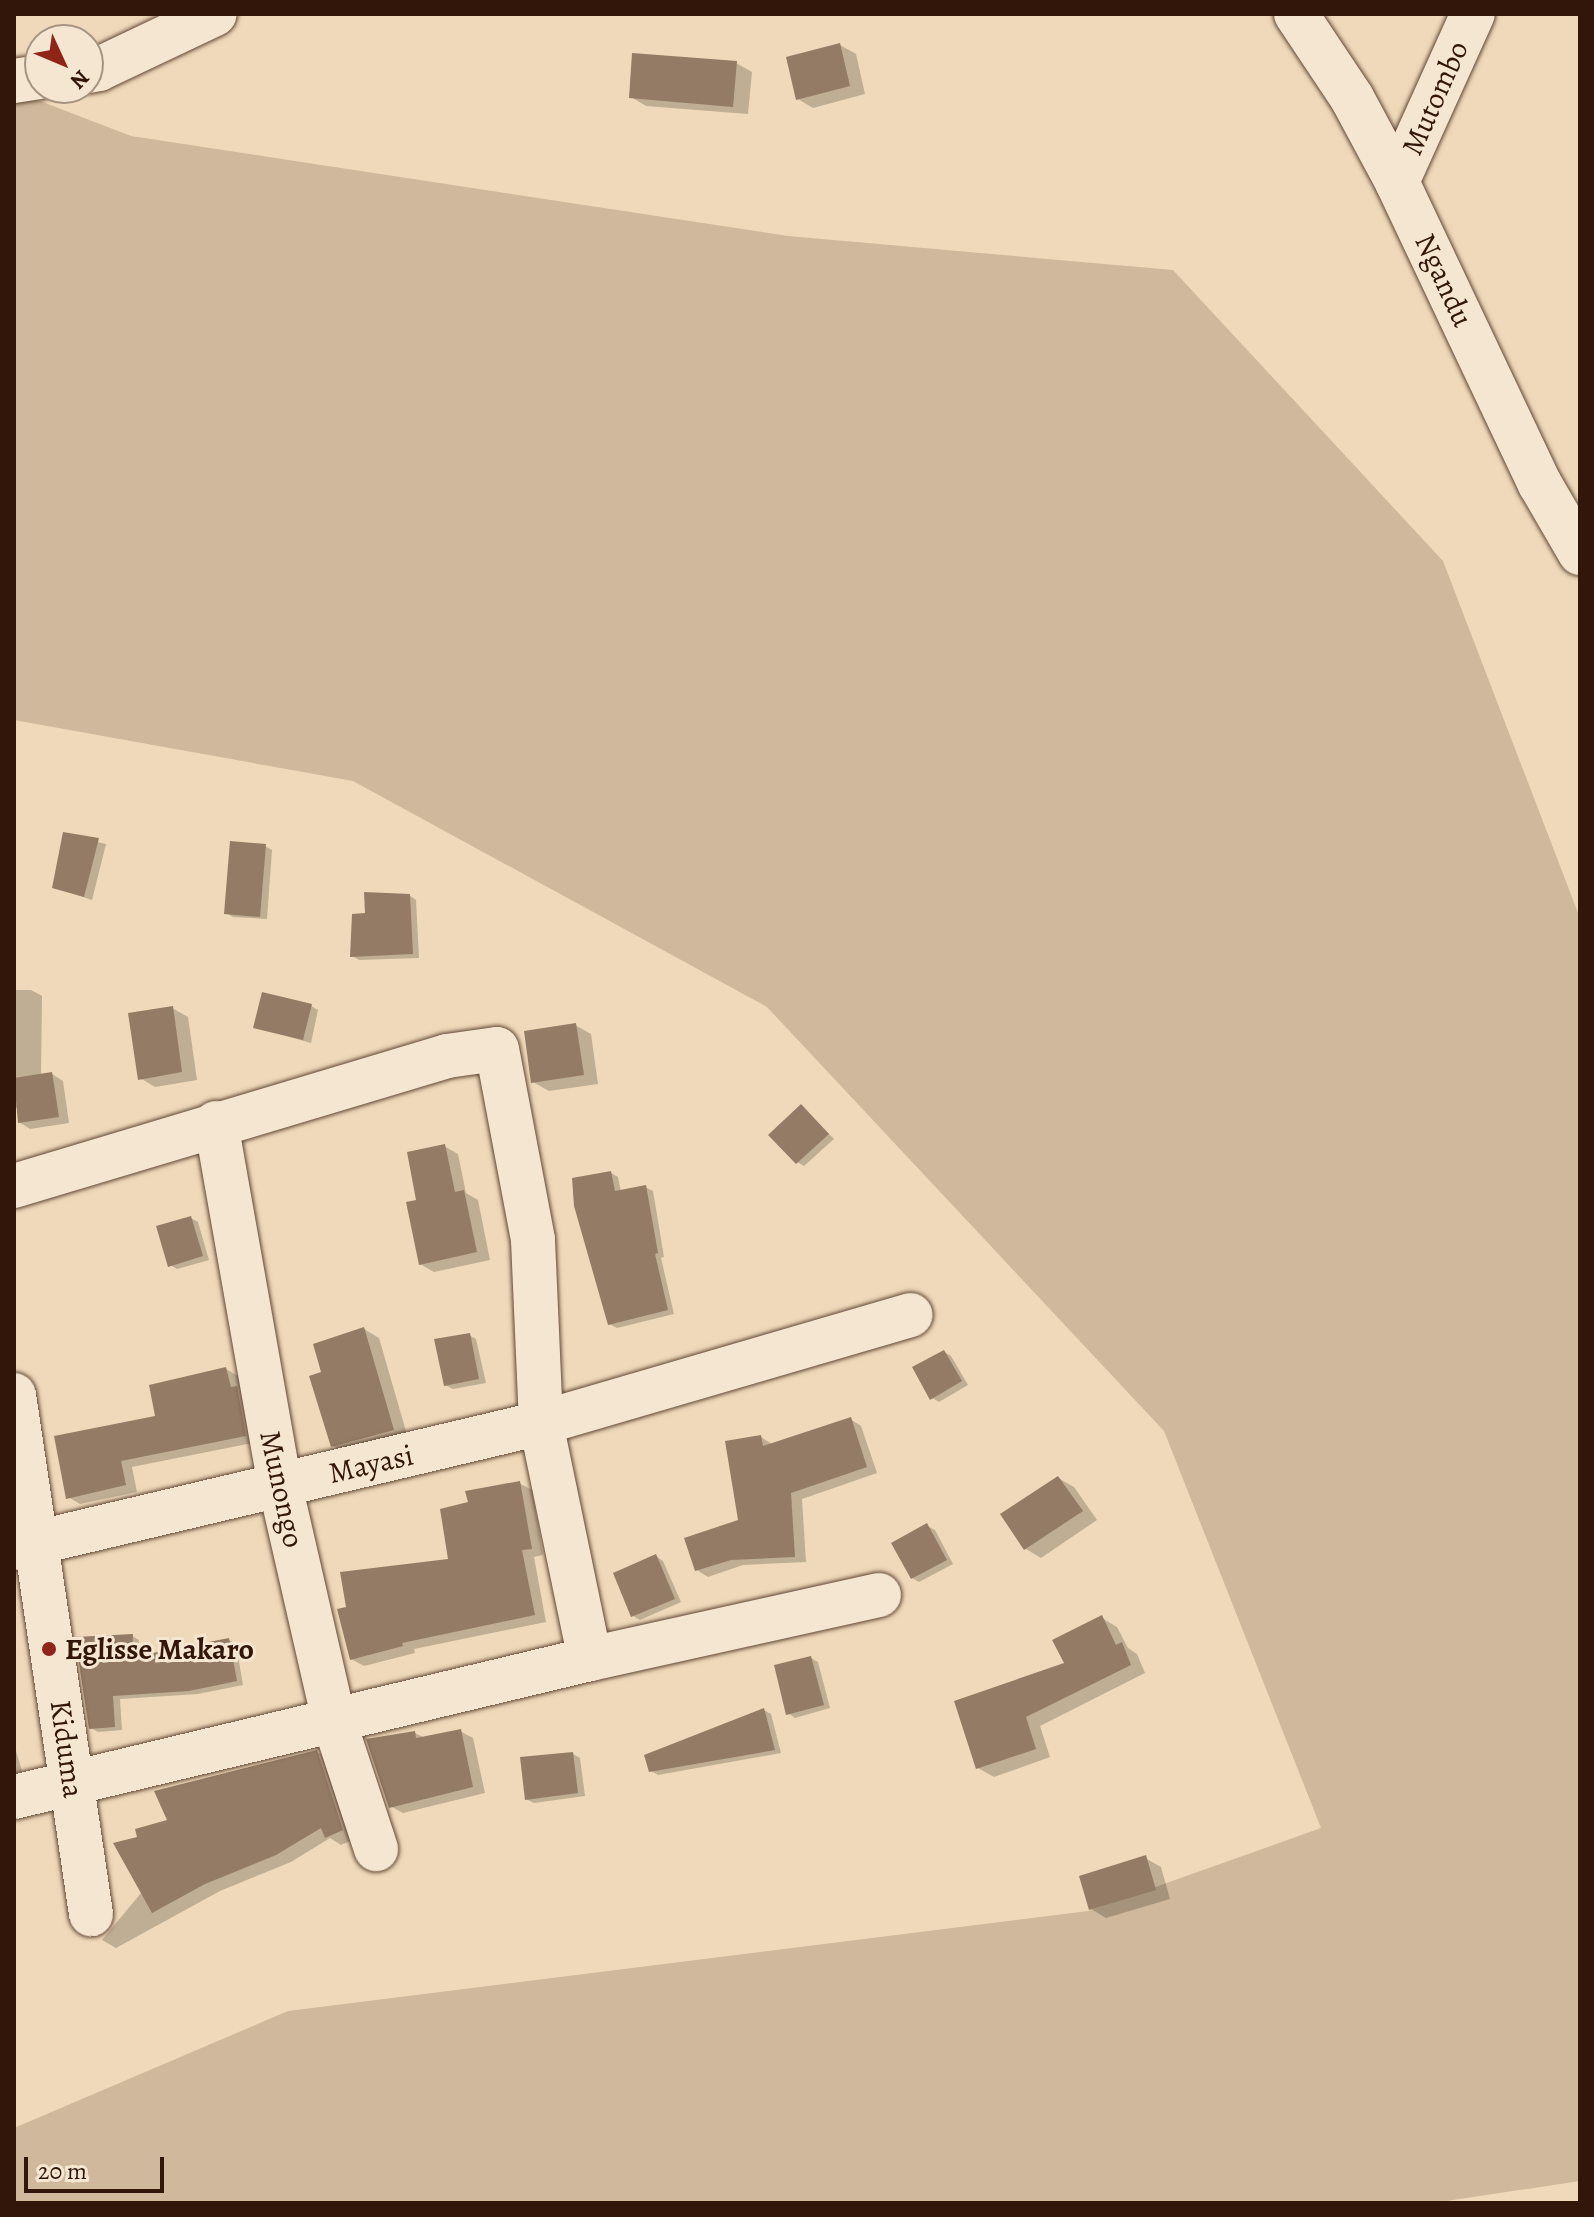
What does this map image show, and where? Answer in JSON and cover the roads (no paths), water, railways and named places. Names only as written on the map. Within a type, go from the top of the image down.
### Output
[{"type":"street","points":[[104,67],[215,14]]},
{"type":"street","name":"Ngandu","points":[[1296,14],[1352,98],[1397,182],[1540,484],[1580,553]]},
{"type":"street","name":"Mutombo","points":[[1397,182],[1473,14]]},
{"type":"street","points":[[14,1186],[447,1056],[497,1049],[533,1240],[541,1423],[590,1659]]},
{"type":"street","name":"Munongo","points":[[216,1123],[280,1485],[334,1721],[376,1849]]},
{"type":"street","name":"Mayasi","points":[[25,1545],[541,1423],[911,1315]]},
{"type":"street","name":"Kiduma","points":[[14,1395],[25,1545],[72,1785],[91,1914]]},
{"type":"street","points":[[14,1797],[590,1659],[879,1595]]},
{"type":"place","name":"Eglisse Makaro","points":[[49,1649]]}]
